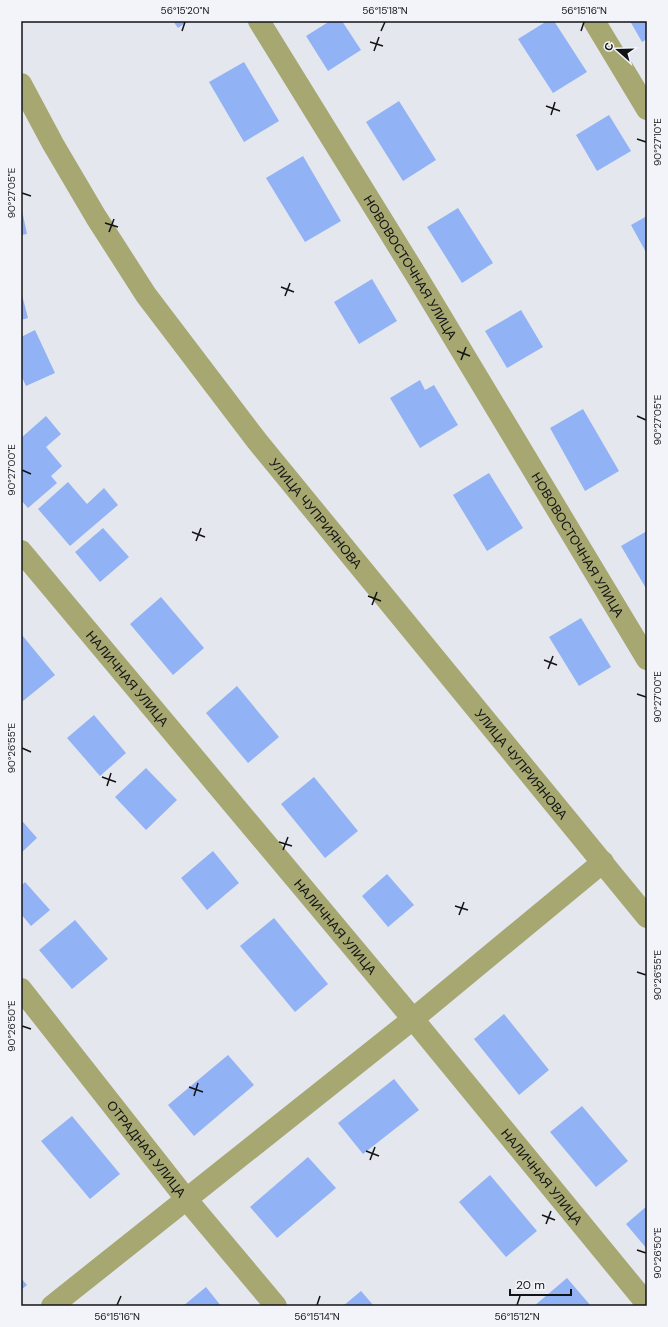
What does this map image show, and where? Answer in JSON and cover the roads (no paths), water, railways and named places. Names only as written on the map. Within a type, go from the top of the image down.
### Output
[{"type":"street","name":"НОВОВОСТОЧНАЯ УЛИЦА","points":[[259,21],[420,282],[647,659]]},
{"type":"street","points":[[594,21],[647,109]]},
{"type":"street","name":"УЛИЦА ЧУПРИЯНОВА","points":[[21,84],[56,151],[146,295],[257,441],[647,917]]},
{"type":"street","name":"НАЛИЧНАЯ УЛИЦА","points":[[21,551],[413,1019],[647,1304]]},
{"type":"street","points":[[52,1306],[413,1019],[603,862]]},
{"type":"street","name":"ОТРАДНАЯ УЛИЦА","points":[[21,989],[186,1200],[276,1306]]}]
